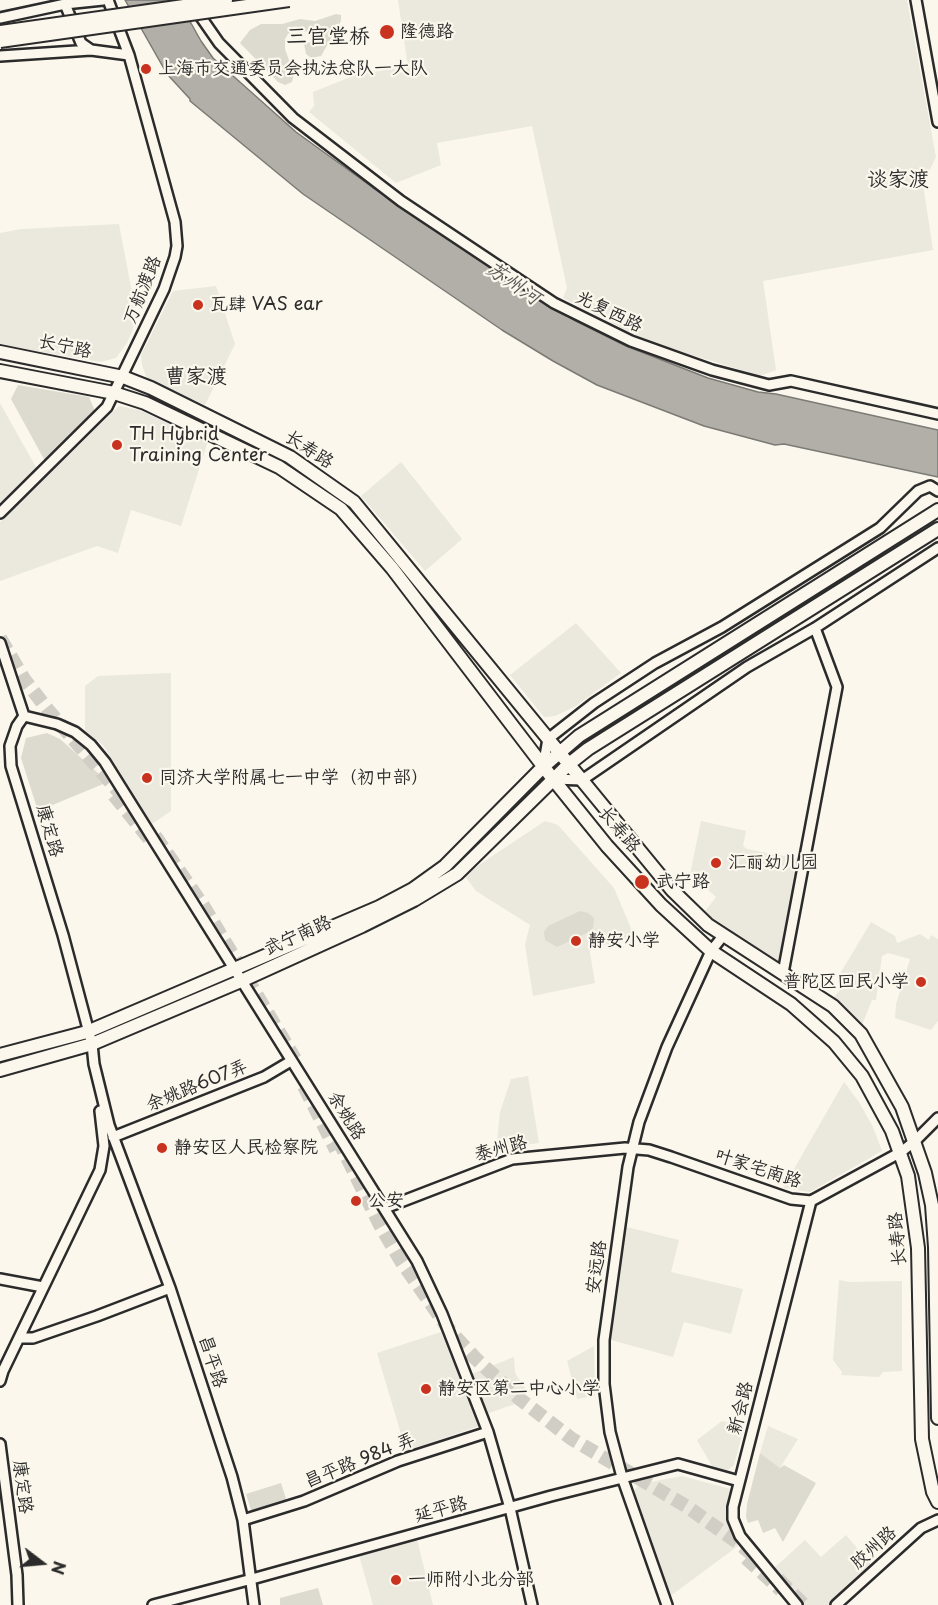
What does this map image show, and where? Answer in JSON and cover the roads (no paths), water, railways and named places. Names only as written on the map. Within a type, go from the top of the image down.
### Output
[{"type":"main road","points":[[0,41],[226,0]]},
{"type":"main road","points":[[0,32],[289,0]]},
{"type":"main road","name":"长宁路","points":[[0,352],[123,377]]},
{"type":"main road","name":"长宁路","points":[[0,371],[114,393]]},
{"type":"main road","name":"长寿路","points":[[123,377],[198,410],[285,454],[354,502],[672,890],[708,925],[717,943],[783,973],[833,1006],[861,1034],[902,1107],[925,1173],[932,1205],[936,1247],[938,1418]]},
{"type":"main road","name":"长寿路","points":[[114,393],[145,402],[279,467],[341,509],[392,568],[607,846],[661,905],[717,943],[791,1004],[834,1042],[862,1077],[892,1131],[901,1152],[909,1186],[918,1248],[922,1439],[933,1492],[938,1502]]},
{"type":"main road","points":[[543,766],[579,736],[938,510]]},
{"type":"main road","points":[[569,764],[588,749],[938,528]]},
{"type":"main road","name":"武宁南路","points":[[0,1070],[90,1045],[241,981],[414,900],[457,874],[569,764]]},
{"type":"main road","name":"武宁南路","points":[[0,1055],[87,1032],[379,907],[413,889],[445,866],[543,766]]},
{"type":"street","points":[[0,18],[65,4],[103,0]]},
{"type":"street","name":"万航渡路","points":[[0,513],[103,412],[123,377],[169,279],[177,246],[175,222],[129,55],[108,0]]},
{"type":"street","name":"光复西路","points":[[191,0],[206,27],[219,43],[293,118],[401,201],[549,300],[631,341],[712,370],[769,385],[791,381],[938,414]]},
{"type":"street","points":[[916,0],[938,122]]},
{"type":"street","points":[[65,4],[81,43],[91,50]]},
{"type":"street","points":[[0,56],[91,50],[129,55]]},
{"type":"street","points":[[543,766],[548,739],[569,721],[637,675],[722,627],[880,528],[918,491],[930,486],[938,490]]},
{"type":"street","points":[[553,779],[582,780],[747,667],[815,628],[938,548]]},
{"type":"street","points":[[783,973],[837,687],[815,628]]},
{"type":"street","points":[[0,644],[24,716]]},
{"type":"street","name":"余姚路","points":[[24,716],[57,724],[75,732],[91,745],[105,762],[232,968],[385,1208],[428,1281],[488,1432],[510,1508],[532,1605]]},
{"type":"street","name":"康定路","points":[[24,716],[17,726],[10,746],[11,766],[63,935],[113,1137]]},
{"type":"street","name":"安远路","points":[[667,1605],[622,1477],[610,1432],[604,1384],[604,1340],[632,1148],[667,1047],[717,943]]},
{"type":"street","name":"康定路","points":[[0,1381],[43,1287],[95,1184],[102,1160],[104,1146],[102,1122],[90,1065],[90,1045]]},
{"type":"street","name":"余姚路607弄","points":[[113,1137],[264,1077],[291,1061]]},
{"type":"street","name":"叶家宅南路","points":[[632,1148],[671,1157],[791,1199],[811,1201],[901,1152],[938,1118]]},
{"type":"street","name":"昌平路","points":[[113,1137],[170,1288],[221,1441],[243,1520],[254,1605]]},
{"type":"street","name":"泰州路","points":[[385,1208],[512,1159],[632,1148]]},
{"type":"street","name":"新会路","points":[[797,1605],[736,1529],[733,1507],[811,1201]]},
{"type":"street","points":[[0,1279],[43,1287]]},
{"type":"street","points":[[19,1338],[33,1338],[170,1288]]},
{"type":"street","name":"昌平路 984 弄","points":[[243,1520],[304,1501],[398,1461],[488,1432]]},
{"type":"street","name":"康定路","points":[[0,1444],[17,1575],[18,1605]]},
{"type":"street","name":"延平路","points":[[153,1605],[622,1477],[678,1464],[739,1481]]},
{"type":"street","name":"胶州路","points":[[836,1605],[921,1528],[938,1520]]},
{"type":"water","name":"苏州河","points":[[125,0],[178,0],[213,58],[296,132],[372,187],[574,320],[626,346],[708,378],[758,392],[938,430],[938,477],[784,444],[775,445],[704,426],[597,385],[553,361],[502,330],[303,194],[190,101],[167,74]]},
{"type":"tunnel","points":[[0,638],[24,679],[48,710],[126,800]]},
{"type":"tunnel","points":[[114,795],[151,841]]},
{"type":"tunnel","points":[[155,836],[204,907],[295,1059]]},
{"type":"tunnel","points":[[304,1086],[336,1150]]},
{"type":"tunnel","points":[[338,1139],[380,1225],[401,1261],[450,1331],[476,1359],[521,1400],[572,1439],[686,1506],[758,1559]]},
{"type":"tunnel","points":[[746,1558],[781,1590]]},
{"type":"tunnel","points":[[778,1579],[804,1605]]},
{"type":"place","name":"隆德路","points":[[387,32]]},
{"type":"place","name":"上海市交通委员会执法总队一大队","points":[[146,69]]},
{"type":"place","name":"瓦肆 VAS ear","points":[[198,305]]},
{"type":"place","name":"TH Hybrid Training Center","points":[[117,445]]},
{"type":"place","name":"同济大学附属七一中学（初中部）","points":[[147,778]]},
{"type":"place","name":"汇丽幼儿园","points":[[716,863]]},
{"type":"place","name":"武宁路","points":[[642,882]]},
{"type":"place","name":"静安小学","points":[[576,941]]},
{"type":"place","name":"普陀区回民小学","points":[[921,982]]},
{"type":"place","name":"静安区人民检察院","points":[[162,1148]]},
{"type":"place","name":"公安","points":[[356,1201]]},
{"type":"place","name":"静安区第二中心小学","points":[[426,1389]]},
{"type":"place","name":"一师附小北分部","points":[[396,1580]]},
{"type":"district","name":"三官堂桥","points":[[328,37]]},
{"type":"district","name":"谈家渡","points":[[898,180]]},
{"type":"district","name":"曹家渡","points":[[196,377]]}]
